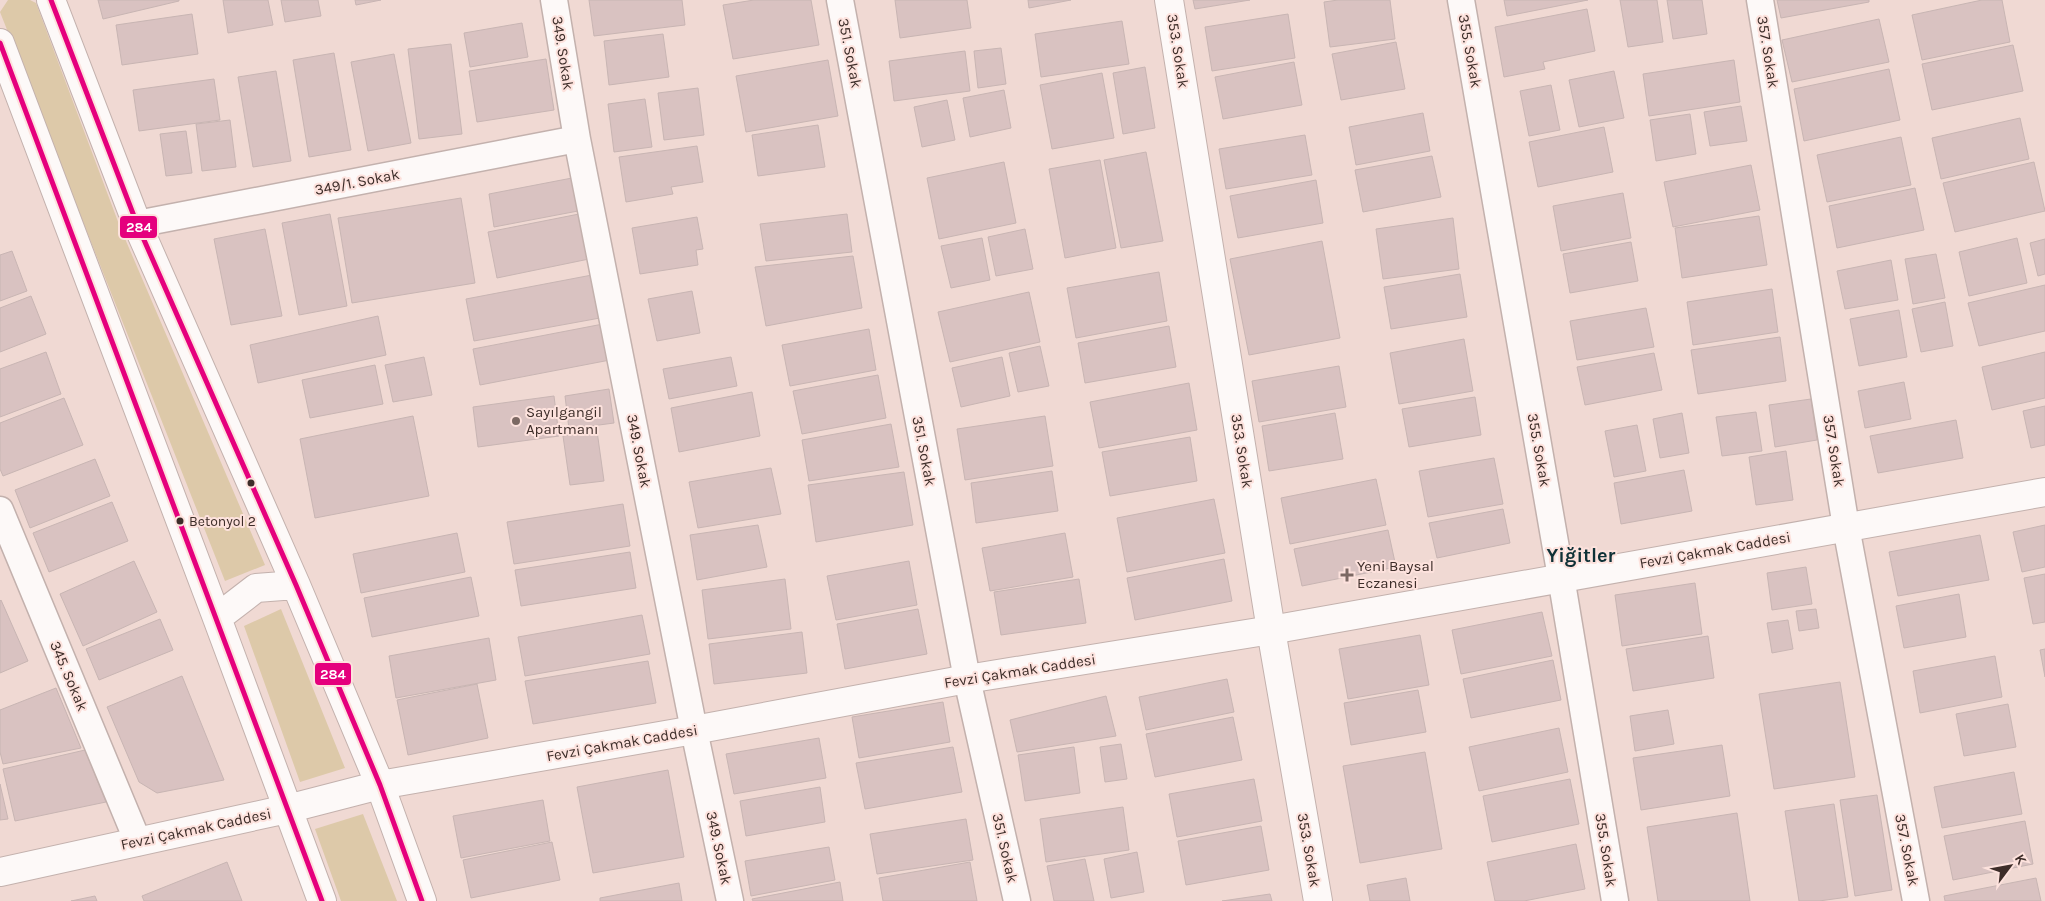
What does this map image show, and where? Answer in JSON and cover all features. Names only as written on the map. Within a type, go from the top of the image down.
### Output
[{"type":"main road","points":[[51,0],[137,224],[296,585],[380,784],[422,901]]},
{"type":"main road","name":"353. Sokak","points":[[1170,0],[1271,630],[1318,901]]},
{"type":"main road","points":[[0,43],[322,901]]},
{"type":"main road","name":"Fevzi Çakmak Caddesi","points":[[0,872],[287,809],[380,784],[694,730],[967,679],[1271,630],[2045,492]]},
{"type":"main road","points":[[217,618],[256,588],[296,585]]},
{"type":"street","name":"349. Sokak","points":[[554,0],[577,139],[694,730],[730,901]]},
{"type":"street","name":"351. Sokak","points":[[840,0],[967,679],[1017,901]]},
{"type":"street","name":"355. Sokak","points":[[1461,0],[1561,578],[1614,901]]},
{"type":"street","name":"357. Sokak","points":[[1760,0],[1846,527],[1916,901]]},
{"type":"street","name":"349/1. Sokak","points":[[137,224],[577,139]]},
{"type":"street","name":"345. Sokak","points":[[0,510],[138,842]]},
{"type":"shaded area","points":[[8,0],[30,0],[36,3],[120,227],[265,565],[225,581],[0,12]]},
{"type":"shaded area","points":[[281,609],[345,768],[300,782],[244,626]]},
{"type":"shaded area","points":[[363,814],[397,901],[341,901],[315,829]]},
{"type":"building","points":[[98,0],[179,0],[179,1],[103,19]]},
{"type":"building","points":[[223,0],[268,0],[273,25],[228,33]]},
{"type":"building","points":[[281,0],[318,0],[321,16],[285,22]]},
{"type":"building","points":[[355,0],[381,0],[356,5]]},
{"type":"building","points":[[589,0],[682,0],[685,25],[594,36]]},
{"type":"building","points":[[754,0],[811,0],[819,45],[733,59],[723,5]]},
{"type":"building","points":[[895,0],[967,0],[971,28],[900,38]]},
{"type":"building","points":[[1028,0],[1071,0],[1029,8]]},
{"type":"building","points":[[1193,0],[1250,0],[1195,9]]},
{"type":"building","points":[[1338,0],[1390,0],[1395,39],[1330,47],[1324,2]]},
{"type":"building","points":[[1504,0],[1588,0],[1507,16]]},
{"type":"building","points":[[1620,0],[1657,0],[1663,42],[1628,47]]},
{"type":"building","points":[[1667,0],[1702,0],[1707,34],[1673,39]]},
{"type":"building","points":[[1777,0],[1869,0],[1869,2],[1781,18]]},
{"type":"building","points":[[1982,0],[2002,0],[2010,42],[1922,60],[1912,15]]},
{"type":"building","points":[[1587,9],[1595,51],[1543,62],[1545,69],[1504,77],[1495,27]]},
{"type":"building","points":[[192,14],[198,54],[122,65],[116,25]]},
{"type":"building","points":[[1288,14],[1295,58],[1212,71],[1205,27]]},
{"type":"building","points":[[1879,19],[1889,62],[1792,82],[1782,40]]},
{"type":"building","points":[[1122,21],[1129,64],[1041,77],[1035,34]]},
{"type":"building","points":[[522,23],[528,57],[470,67],[464,33]]},
{"type":"building","points":[[663,34],[669,77],[609,85],[604,41]]},
{"type":"building","points":[[1396,42],[1405,89],[1341,100],[1332,54]]},
{"type":"building","points":[[451,44],[462,134],[419,139],[408,49]]},
{"type":"building","points":[[2013,45],[2023,91],[1932,110],[1922,64]]},
{"type":"building","points":[[1001,48],[1006,84],[978,88],[974,51]]},
{"type":"building","points":[[965,51],[970,91],[894,101],[889,61]]},
{"type":"building","points":[[334,53],[351,150],[309,157],[293,60]]},
{"type":"building","points":[[394,54],[411,143],[368,151],[351,62]]},
{"type":"building","points":[[546,59],[554,110],[477,122],[469,71]]},
{"type":"building","points":[[828,60],[838,116],[746,132],[736,76]]},
{"type":"building","points":[[1734,60],[1740,102],[1649,116],[1643,74]]},
{"type":"building","points":[[1294,62],[1302,105],[1223,119],[1215,77]]},
{"type":"building","points":[[1145,67],[1155,128],[1123,134],[1113,73]]},
{"type":"building","points":[[1889,69],[1900,120],[1804,141],[1794,89]]},
{"type":"building","points":[[276,71],[291,161],[253,167],[238,77]]},
{"type":"building","points":[[1614,71],[1624,118],[1579,127],[1569,80]]},
{"type":"building","points":[[1102,73],[1114,138],[1052,149],[1040,85]]},
{"type":"building","points":[[214,79],[220,120],[139,131],[133,90]]},
{"type":"building","points":[[1551,85],[1560,130],[1529,136],[1520,91]]},
{"type":"building","points":[[698,88],[704,135],[664,140],[658,93]]},
{"type":"building","points":[[1004,90],[1011,128],[970,137],[963,98]]},
{"type":"building","points":[[645,99],[652,147],[614,152],[608,104]]},
{"type":"building","points":[[947,100],[955,140],[922,147],[914,107]]},
{"type":"building","points":[[1741,106],[1747,141],[1710,146],[1704,112]]},
{"type":"building","points":[[1423,113],[1430,151],[1356,165],[1349,127]]},
{"type":"building","points":[[1690,114],[1696,154],[1656,161],[1650,120]]},
{"type":"building","points":[[2020,118],[2029,159],[1941,179],[1932,138]]},
{"type":"building","points":[[230,120],[236,167],[202,171],[196,124]]},
{"type":"building","points":[[818,125],[825,167],[758,176],[752,135]]},
{"type":"building","points":[[1604,127],[1613,172],[1538,187],[1529,142]]},
{"type":"building","points":[[186,131],[192,173],[166,176],[160,134]]},
{"type":"building","points":[[1305,135],[1312,175],[1226,189],[1219,149]]},
{"type":"building","points":[[1901,137],[1911,185],[1827,202],[1817,155]]},
{"type":"building","points":[[697,146],[703,182],[671,187],[673,194],[626,202],[619,157]]},
{"type":"building","points":[[1146,152],[1163,241],[1121,248],[1104,160]]},
{"type":"building","points":[[1432,156],[1441,197],[1363,212],[1355,170]]},
{"type":"building","points":[[1100,160],[1116,248],[1065,258],[1049,169]]},
{"type":"building","points":[[1004,162],[1016,223],[939,239],[927,178]]},
{"type":"building","points":[[2034,162],[2045,211],[1955,232],[1943,183]]},
{"type":"building","points":[[1751,165],[1760,210],[1673,227],[1664,182]]},
{"type":"building","points":[[572,178],[578,211],[494,227],[489,194]]},
{"type":"building","points":[[1316,180],[1323,223],[1238,238],[1230,196]]},
{"type":"building","points":[[1915,188],[1924,230],[1837,248],[1829,206]]},
{"type":"building","points":[[1623,193],[1631,238],[1561,251],[1553,206]]},
{"type":"building","points":[[461,198],[475,283],[352,303],[338,218]]},
{"type":"building","points":[[330,214],[347,306],[299,315],[282,223]]},
{"type":"building","points":[[579,214],[589,259],[497,278],[488,232]]},
{"type":"building","points":[[847,214],[852,252],[766,261],[760,224]]},
{"type":"building","points":[[1759,216],[1767,265],[1682,278],[1675,228]]},
{"type":"building","points":[[697,217],[703,249],[696,250],[698,265],[640,274],[632,228]]},
{"type":"building","points":[[1453,218],[1459,269],[1383,279],[1376,229]]},
{"type":"building","points":[[265,229],[282,316],[231,325],[214,239]]},
{"type":"building","points":[[1025,229],[1033,269],[996,276],[988,237]]},
{"type":"building","points":[[982,238],[990,280],[951,288],[941,246]]},
{"type":"building","points":[[2017,238],[2027,283],[1969,296],[1959,252]]},
{"type":"building","points":[[2045,239],[2045,274],[2038,276],[2030,243]]},
{"type":"building","points":[[1322,241],[1340,338],[1249,355],[1230,259]]},
{"type":"building","points":[[1631,242],[1638,281],[1570,293],[1563,254]]},
{"type":"building","points":[[12,251],[27,291],[0,301],[0,255]]},
{"type":"building","points":[[1936,254],[1945,298],[1913,304],[1905,259]]},
{"type":"building","points":[[853,256],[862,308],[766,326],[755,267]]},
{"type":"building","points":[[1891,260],[1898,300],[1845,309],[1837,271]]},
{"type":"building","points":[[1159,272],[1167,321],[1076,338],[1067,288]]},
{"type":"building","points":[[1460,274],[1467,317],[1391,329],[1384,287]]},
{"type":"building","points":[[592,275],[600,318],[474,341],[466,299]]},
{"type":"building","points":[[2045,285],[2045,331],[1979,346],[1968,303]]},
{"type":"building","points":[[1772,289],[1778,332],[1693,345],[1687,302]]},
{"type":"building","points":[[692,291],[700,333],[657,341],[648,299]]},
{"type":"building","points":[[1029,292],[1040,342],[950,362],[938,312]]},
{"type":"building","points":[[31,296],[46,334],[0,352],[0,308]]},
{"type":"building","points":[[1945,302],[1953,346],[1921,352],[1912,309]]},
{"type":"building","points":[[1646,308],[1654,347],[1577,360],[1570,321]]},
{"type":"building","points":[[1899,310],[1907,357],[1859,366],[1850,319]]},
{"type":"building","points":[[378,316],[386,355],[258,383],[250,345]]},
{"type":"building","points":[[603,324],[610,360],[480,385],[473,349]]},
{"type":"building","points":[[1169,326],[1176,367],[1085,383],[1078,343]]},
{"type":"building","points":[[869,329],[876,370],[790,386],[782,345]]},
{"type":"building","points":[[1780,337],[1786,381],[1698,394],[1691,350]]},
{"type":"building","points":[[1464,339],[1473,391],[1399,404],[1390,353]]},
{"type":"building","points":[[1040,346],[1049,386],[1018,392],[1009,353]]},
{"type":"building","points":[[46,352],[61,394],[0,417],[0,369]]},
{"type":"building","points":[[2045,352],[2045,398],[1992,410],[1982,367]]},
{"type":"building","points":[[1654,353],[1662,390],[1585,405],[1577,367]]},
{"type":"building","points":[[424,357],[432,395],[393,402],[385,365]]},
{"type":"building","points":[[731,357],[737,386],[669,399],[663,369]]},
{"type":"building","points":[[1002,357],[1010,396],[961,407],[952,368]]},
{"type":"building","points":[[375,365],[383,404],[310,418],[302,380]]},
{"type":"building","points":[[1339,366],[1346,407],[1259,422],[1252,381]]},
{"type":"building","points":[[878,375],[886,418],[802,434],[793,391]]},
{"type":"building","points":[[1904,382],[1911,419],[1865,428],[1858,391]]},
{"type":"building","points":[[1189,383],[1197,430],[1099,448],[1090,402]]},
{"type":"building","points":[[609,389],[614,423],[569,429],[565,396]]},
{"type":"building","points":[[752,392],[760,436],[679,452],[671,408]]},
{"type":"building","name":"Sayılgangil Apartmanı","points":[[554,396],[559,436],[478,447],[473,407]]},
{"type":"building","points":[[1475,397],[1481,435],[1409,447],[1402,409]]},
{"type":"building","points":[[64,398],[83,445],[3,476],[0,469],[0,423]]},
{"type":"building","points":[[1811,399],[1817,440],[1775,447],[1769,405]]},
{"type":"building","points":[[2045,406],[2045,445],[2031,448],[2023,411]]},
{"type":"building","points":[[1756,412],[1762,451],[1722,456],[1716,417]]},
{"type":"building","points":[[1335,413],[1343,459],[1269,471],[1262,426]]},
{"type":"building","points":[[1682,413],[1689,453],[1660,458],[1653,419]]},
{"type":"building","points":[[413,416],[429,496],[315,518],[300,439]]},
{"type":"building","points":[[1045,416],[1053,466],[965,480],[957,429]]},
{"type":"building","points":[[1956,420],[1963,458],[1878,473],[1870,436]]},
{"type":"building","points":[[891,424],[899,467],[809,481],[802,440]]},
{"type":"building","points":[[1637,425],[1646,471],[1614,477],[1605,431]]},
{"type":"building","points":[[597,431],[604,481],[570,485],[563,436]]},
{"type":"building","points":[[1190,437],[1197,481],[1110,496],[1102,452]]},
{"type":"building","points":[[1786,451],[1793,500],[1756,505],[1749,457]]},
{"type":"building","points":[[1494,458],[1503,504],[1428,517],[1419,471]]},
{"type":"building","points":[[95,459],[110,496],[30,528],[15,490]]},
{"type":"building","points":[[771,468],[781,514],[698,528],[689,482]]},
{"type":"building","points":[[1684,470],[1692,511],[1621,524],[1614,483]]},
{"type":"building","points":[[1052,471],[1058,511],[976,523],[971,483]]},
{"type":"building","points":[[904,472],[913,525],[816,542],[808,485]]},
{"type":"building","points":[[1376,479],[1386,525],[1290,544],[1281,498]]},
{"type":"building","points":[[1214,499],[1225,553],[1127,572],[1117,518]]},
{"type":"building","points":[[112,502],[128,541],[49,572],[33,533]]},
{"type":"building","points":[[623,504],[630,546],[514,564],[507,522]]},
{"type":"building","points":[[1503,509],[1510,543],[1437,558],[1429,523]]},
{"type":"building","points":[[758,525],[767,567],[697,580],[690,535]]},
{"type":"building","points":[[2045,525],[2045,567],[2022,572],[2013,532]]},
{"type":"building","points":[[1388,530],[1396,567],[1302,586],[1294,549]]},
{"type":"building","points":[[457,533],[465,572],[361,593],[353,554]]},
{"type":"building","points":[[1065,533],[1073,577],[990,591],[982,548]]},
{"type":"building","points":[[1980,535],[1989,580],[1898,596],[1889,552]]},
{"type":"building","points":[[630,552],[636,588],[521,606],[515,570]]},
{"type":"building","points":[[1224,559],[1232,601],[1135,620],[1127,578]]},
{"type":"building","points":[[134,561],[157,612],[83,646],[60,594]]},
{"type":"building","points":[[909,561],[917,605],[836,620],[827,576]]},
{"type":"building","points":[[1806,567],[1812,604],[1772,610],[1767,573]]},
{"type":"building","points":[[2045,574],[2045,622],[2033,624],[2024,578]]},
{"type":"building","points":[[471,577],[479,616],[372,637],[364,598]]},
{"type":"building","points":[[785,579],[791,629],[708,639],[702,590]]},
{"type":"building","points":[[1079,579],[1086,623],[1001,635],[994,592]]},
{"type":"building","points":[[1695,583],[1702,634],[1622,646],[1615,595]]},
{"type":"building","points":[[1959,594],[1966,637],[1904,648],[1896,606]]},
{"type":"building","points":[[0,601],[28,661],[0,673]]},
{"type":"building","points":[[918,609],[927,654],[845,669],[837,624]]},
{"type":"building","points":[[1816,609],[1819,628],[1799,631],[1796,611]]},
{"type":"building","points":[[1542,612],[1552,656],[1461,674],[1452,630]]},
{"type":"building","points":[[642,615],[650,654],[525,676],[518,637]]},
{"type":"building","points":[[160,619],[173,650],[99,680],[86,649]]},
{"type":"building","points":[[1788,620],[1793,649],[1772,653],[1767,623]]},
{"type":"building","points":[[802,632],[807,673],[714,684],[709,644]]},
{"type":"building","points":[[1420,635],[1429,685],[1348,699],[1339,649]]},
{"type":"building","points":[[1708,636],[1714,678],[1633,691],[1626,649]]},
{"type":"building","points":[[489,638],[496,680],[396,698],[389,656]]},
{"type":"building","points":[[2045,649],[2045,677],[2040,650]]},
{"type":"building","points":[[1995,656],[2002,697],[1920,713],[1913,671]]},
{"type":"building","points":[[1553,660],[1561,700],[1471,718],[1463,679]]},
{"type":"building","points":[[648,661],[656,703],[533,724],[525,681]]},
{"type":"building","points":[[182,676],[224,780],[157,793],[139,782],[107,707]]},
{"type":"building","points":[[1227,679],[1234,712],[1146,730],[1139,697]]},
{"type":"building","points":[[1840,682],[1855,777],[1774,789],[1759,694]]},
{"type":"building","points":[[477,684],[488,738],[408,755],[397,700]]},
{"type":"building","points":[[56,688],[81,748],[3,764],[0,752],[0,710]]},
{"type":"building","points":[[1418,690],[1426,732],[1351,745],[1344,703]]},
{"type":"building","points":[[1106,696],[1116,736],[1017,752],[1010,720]]},
{"type":"building","points":[[943,702],[950,742],[859,758],[852,717]]},
{"type":"building","points":[[2008,704],[2016,747],[1964,756],[1956,714]]},
{"type":"building","points":[[1668,710],[1674,744],[1635,751],[1630,716]]},
{"type":"building","points":[[1233,717],[1242,760],[1155,777],[1146,734]]},
{"type":"building","points":[[1559,728],[1568,772],[1479,791],[1469,747]]},
{"type":"building","points":[[819,738],[826,778],[734,794],[726,754]]},
{"type":"building","points":[[1121,744],[1127,779],[1105,782],[1100,747]]},
{"type":"building","points":[[1722,745],[1730,796],[1641,810],[1633,758]]},
{"type":"building","points":[[953,747],[962,792],[865,809],[856,763]]},
{"type":"building","points":[[1074,747],[1080,793],[1025,801],[1018,755]]},
{"type":"building","points":[[85,750],[106,802],[15,821],[3,769]]},
{"type":"building","points":[[1425,752],[1442,849],[1360,863],[1343,766]]},
{"type":"building","points":[[668,770],[684,857],[593,873],[577,787]]},
{"type":"building","points":[[2014,772],[2022,814],[1942,828],[1934,787]]},
{"type":"building","points":[[1254,779],[1262,821],[1177,837],[1169,794]]},
{"type":"building","points":[[1570,779],[1579,824],[1492,842],[1483,796]]},
{"type":"building","points":[[0,784],[8,819],[0,820]]},
{"type":"building","points":[[820,787],[825,822],[746,836],[740,801]]},
{"type":"building","points":[[1877,795],[1892,890],[1855,896],[1840,800]]},
{"type":"building","points":[[543,800],[550,841],[461,858],[453,816]]},
{"type":"building","points":[[1834,804],[1848,897],[1819,901],[1799,901],[1785,811]]},
{"type":"building","points":[[1123,807],[1129,850],[1046,862],[1040,819]]},
{"type":"building","points":[[1737,813],[1750,901],[1658,901],[1647,827]]},
{"type":"building","points":[[966,819],[973,860],[877,874],[870,834]]},
{"type":"building","points":[[2025,821],[2033,864],[1953,880],[1944,836]]},
{"type":"building","points":[[1261,826],[1269,870],[1186,885],[1178,841]]},
{"type":"building","points":[[552,842],[560,880],[471,898],[463,860]]},
{"type":"building","points":[[1576,844],[1585,889],[1524,901],[1495,901],[1487,862]]},
{"type":"building","points":[[829,847],[835,880],[751,896],[745,861]]},
{"type":"building","points":[[1137,852],[1144,892],[1111,898],[1104,859]]},
{"type":"building","points":[[1085,859],[1094,901],[1054,901],[1047,866]]},
{"type":"building","points":[[227,862],[242,901],[144,901],[142,896]]},
{"type":"building","points":[[970,862],[977,901],[883,901],[879,878]]},
{"type":"building","points":[[1406,878],[1410,901],[1370,901],[1367,885]]},
{"type":"building","points":[[2036,878],[2041,901],[1945,901],[1944,896]]},
{"type":"building","points":[[840,882],[843,901],[753,901],[752,899]]},
{"type":"building","points":[[679,883],[682,901],[600,901],[600,898]]},
{"type":"building","points":[[1270,894],[1272,901],[1222,901]]},
{"type":"building","points":[[95,896],[97,901],[71,901]]},
{"type":"transit line","name":"284","points":[[51,0],[137,224],[296,585],[380,785],[422,901]]},
{"type":"transit line","name":"284","points":[[0,43],[322,901]]},
{"type":"place","name":"Sayılgangil Apartmanı","points":[[516,421]]},
{"type":"place","name":"Betonyol 2","points":[[180,521]]},
{"type":"place","name":"Yeni Baysal Eczanesi","points":[[1347,575]]},
{"type":"district","name":"Yiğitler","points":[[1581,555]]}]
